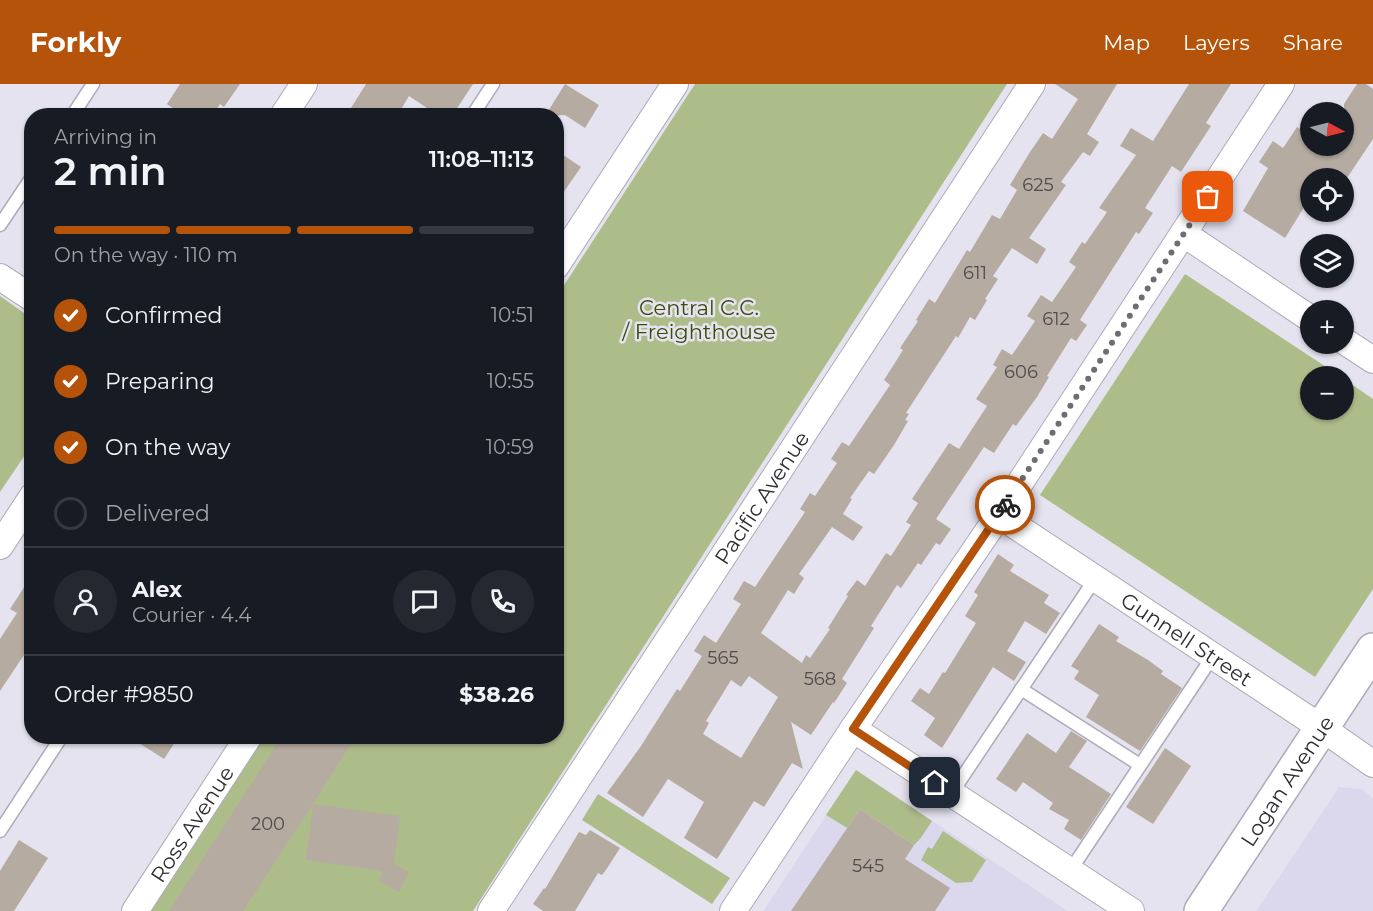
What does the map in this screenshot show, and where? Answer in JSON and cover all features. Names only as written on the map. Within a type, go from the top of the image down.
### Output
[{"type":"main road","name":"Logan Avenue","points":[[1201,911],[1373,650]]},
{"type":"street","points":[[288,108],[304,84]]},
{"type":"street","points":[[564,254],[675,84]]},
{"type":"street","name":"Pacific Avenue","points":[[491,911],[1032,84]]},
{"type":"street","points":[[733,911],[999,514],[1281,84]]},
{"type":"street","points":[[1184,234],[1300,312]]},
{"type":"street","points":[[0,277],[24,293]]},
{"type":"street","points":[[1354,348],[1373,360]]},
{"type":"street","points":[[0,546],[24,509]]},
{"type":"street","name":"Gunnell Street","points":[[999,514],[1373,764]]},
{"type":"street","points":[[853,729],[1131,911]]},
{"type":"street","name":"Ross Avenue","points":[[135,911],[244,744]]},
{"type":"lane","points":[[77,108],[93,84]]},
{"type":"lane","points":[[477,108],[493,84]]},
{"type":"lane","points":[[0,225],[24,189]]},
{"type":"lane","points":[[951,794],[1095,579]]},
{"type":"lane","points":[[1070,871],[1213,656]]},
{"type":"lane","points":[[1021,689],[1140,765]]},
{"type":"lane","points":[[0,831],[57,744]]},
{"type":"shaded area","points":[[856,770],[1068,911],[763,911]]},
{"type":"shaded area","points":[[1339,787],[1362,789],[1373,798],[1373,911],[1256,911]]},
{"type":"green space","name":"Central C.C. / Freighthouse","points":[[695,84],[1007,84],[473,911],[147,911],[259,744],[564,744],[564,285]]},
{"type":"green space","points":[[1185,274],[1300,350],[1300,354],[1307,354],[1325,366],[1300,366],[1300,420],[1354,420],[1354,386],[1373,399],[1373,589],[1315,677],[1040,495]]},
{"type":"green space","points":[[0,296],[24,313],[24,456],[0,492]]},
{"type":"green space","points":[[856,770],[932,821],[914,845],[860,809],[847,828],[826,815]]},
{"type":"green space","points":[[598,794],[730,878],[712,904],[582,820]]},
{"type":"green space","points":[[943,831],[986,860],[972,882],[956,883],[921,860],[928,847],[932,849]]},
{"type":"building","points":[[180,84],[240,84],[224,107],[220,104],[217,108],[173,108],[167,104]]},
{"type":"building","points":[[366,84],[473,84],[457,108],[427,108],[409,96],[402,108],[351,108]]},
{"type":"building","points":[[565,84],[599,105],[585,128],[564,115],[564,108],[550,108]]},
{"type":"building","points":[[1055,84],[1117,84],[1087,134],[1099,142],[1090,156],[1083,152],[1061,182],[1066,185],[1029,238],[1046,249],[1037,264],[1012,248],[993,276],[998,279],[975,320],[970,317],[906,413],[909,414],[905,420],[908,421],[894,445],[874,474],[869,471],[850,498],[852,499],[843,514],[863,527],[853,541],[832,527],[799,574],[804,578],[794,594],[788,590],[761,633],[802,663],[806,655],[810,658],[830,629],[828,628],[848,596],[846,595],[857,580],[865,586],[886,553],[891,556],[911,525],[906,522],[918,503],[912,499],[949,443],[959,449],[987,406],[976,399],[997,367],[993,365],[1002,349],[1012,355],[1035,321],[1027,316],[1041,295],[1052,302],[1076,267],[1069,262],[1082,242],[1085,244],[1107,212],[1099,208],[1136,155],[1120,146],[1131,128],[1153,141],[1189,84],[1231,84],[1206,123],[1211,126],[1181,172],[1172,166],[1145,208],[1153,213],[1139,234],[1136,232],[1080,320],[1087,325],[1076,341],[1071,338],[1047,376],[1049,377],[1037,397],[1016,426],[1013,424],[994,453],[984,447],[936,519],[951,529],[940,545],[936,543],[921,565],[918,563],[901,588],[897,585],[871,626],[874,628],[842,679],[847,683],[834,703],[811,735],[791,722],[803,769],[792,763],[764,807],[754,801],[717,859],[684,838],[704,802],[668,779],[643,817],[607,793],[641,746],[677,689],[680,691],[702,656],[694,651],[704,635],[716,643],[741,604],[733,599],[744,581],[755,587],[805,512],[800,509],[810,493],[815,496],[837,463],[831,459],[842,442],[849,446],[890,385],[884,380],[903,350],[900,348],[929,299],[935,303],[967,250],[970,252],[992,215],[1000,219],[1017,190],[1010,185],[1030,152],[1043,133],[1052,139],[1078,99]],"holes":[[[749,676],[778,697],[741,758],[703,734],[709,723],[706,721],[731,680],[741,687]]]},
{"type":"building","points":[[1357,84],[1366,84],[1373,89],[1373,139],[1354,168],[1300,168],[1300,214],[1285,238],[1243,211],[1268,168],[1259,162],[1273,141],[1283,148],[1297,127],[1300,129],[1300,156],[1354,156],[1354,102],[1345,102]]},
{"type":"building","points":[[564,155],[581,167],[564,191]]},
{"type":"building","points":[[998,554],[1014,565],[1010,571],[1049,595],[1044,603],[1060,613],[1046,634],[1025,621],[1007,651],[1026,662],[1014,681],[993,667],[942,748],[924,735],[935,718],[911,701],[920,688],[929,694],[976,623],[965,616],[978,595],[974,592]]},
{"type":"building","points":[[24,587],[24,655],[0,691],[0,639],[17,613],[10,609]]},
{"type":"building","points":[[1099,624],[1119,637],[1116,641],[1148,660],[1163,671],[1161,674],[1182,688],[1140,751],[1086,717],[1099,695],[1074,679],[1079,671],[1071,666]]},
{"type":"building","points":[[1071,731],[1087,741],[1069,767],[1111,794],[1081,840],[1064,829],[1069,820],[1049,809],[1053,803],[1023,782],[1016,792],[996,779],[1027,733],[1056,753]]},
{"type":"building","points":[[141,744],[174,744],[164,759]]},
{"type":"building","points":[[277,744],[351,744],[243,911],[169,911]]},
{"type":"building","points":[[1165,748],[1191,766],[1153,824],[1126,807]]},
{"type":"building","points":[[313,804],[400,816],[394,864],[409,872],[399,892],[378,881],[383,871],[306,860]]},
{"type":"building","points":[[860,809],[914,845],[905,859],[950,888],[935,911],[791,911]]},
{"type":"building","points":[[590,830],[620,848],[602,875],[598,873],[575,911],[543,911],[533,904],[545,889],[579,832],[586,835]]},
{"type":"building","points":[[19,840],[48,858],[14,911],[0,911],[0,871]]},
{"type":"way so far","points":[[1005,505],[1208,197]]},
{"type":"route","points":[[935,783],[853,729],[1005,505]]}]
